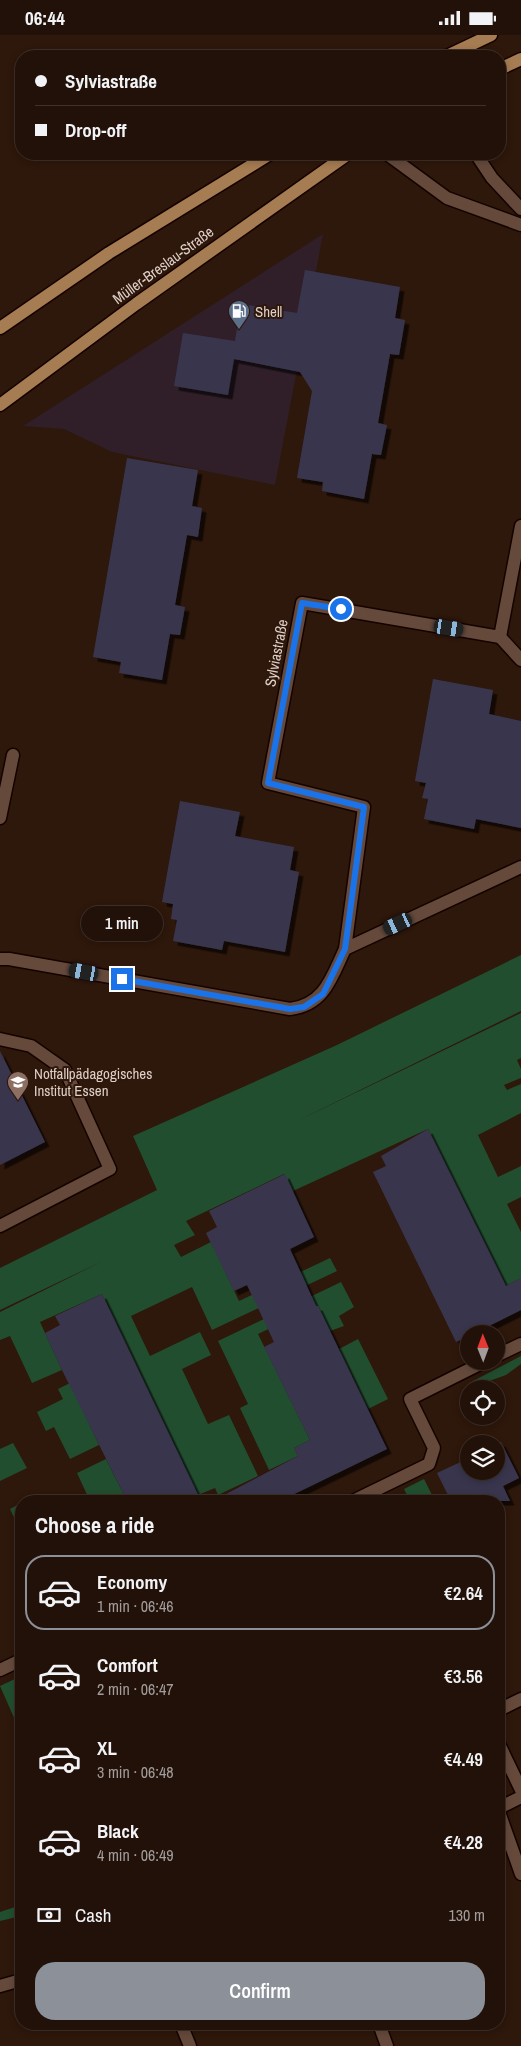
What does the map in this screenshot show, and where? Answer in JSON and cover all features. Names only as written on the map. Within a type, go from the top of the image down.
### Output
[{"type":"main road","points":[[460,50],[492,35]]},
{"type":"main road","points":[[506,66],[521,59]]},
{"type":"main road","points":[[0,328],[110,253],[260,160]]},
{"type":"main road","name":"Müller-Breslau-Straße","points":[[0,405],[167,282],[340,160]]},
{"type":"street","points":[[394,160],[448,198],[521,225]]},
{"type":"street","points":[[480,160],[492,178],[521,209]]},
{"type":"street","points":[[521,525],[500,637],[521,660]]},
{"type":"street","name":"Sylviastraße","points":[[345,949],[364,807],[268,783],[302,603],[500,637]]},
{"type":"street","points":[[0,818],[13,755]]},
{"type":"street","points":[[0,959],[10,959],[290,1009],[304,1007],[323,994],[345,949],[521,867]]},
{"type":"street","points":[[0,1039],[31,1046],[65,1070],[110,1169],[0,1226]]},
{"type":"street","points":[[505,1352],[521,1344]]},
{"type":"street","points":[[365,1495],[429,1463],[434,1448],[410,1399],[468,1370]]},
{"type":"street","points":[[0,1670],[15,1663]]},
{"type":"street","points":[[505,1707],[521,1699]]},
{"type":"street","points":[[505,1757],[521,1790]]},
{"type":"street","points":[[505,1805],[521,1797]]},
{"type":"street","points":[[505,1829],[521,1874]]},
{"type":"street","points":[[0,1986],[15,1982]]},
{"type":"street","points":[[183,2030],[190,2046]]},
{"type":"street","points":[[381,2030],[387,2046]]},
{"type":"shaded area","name":"Shell","points":[[323,234],[275,485],[112,452],[64,429],[23,426]]},
{"type":"green space","points":[[521,955],[521,1011],[295,1122],[521,1013],[521,1058],[517,1060],[521,1069],[521,1078],[504,1085],[507,1090],[521,1084],[521,1113],[478,1135],[498,1177],[521,1166],[521,1197],[507,1204],[521,1232],[521,1282],[519,1279],[506,1286],[428,1129],[293,1191],[284,1174],[186,1221],[195,1235],[174,1245],[181,1257],[211,1242],[239,1301],[330,1258],[337,1271],[212,1330],[192,1287],[131,1316],[150,1356],[200,1332],[211,1355],[182,1369],[208,1424],[229,1415],[258,1476],[218,1495],[215,1488],[198,1495],[102,1294],[40,1322],[62,1370],[32,1383],[10,1336],[0,1340],[0,1312],[103,1261],[0,1310],[0,1268],[157,1190],[133,1136],[337,1045]]},
{"type":"green space","points":[[341,1282],[354,1307],[339,1316],[344,1326],[330,1331],[317,1306],[258,1334],[310,1440],[294,1448],[298,1456],[269,1470],[240,1408],[248,1404],[218,1341]]},
{"type":"green space","points":[[358,1339],[388,1399],[368,1409],[339,1349]]},
{"type":"green space","points":[[521,1356],[521,1364],[506,1375],[492,1380],[475,1380],[494,1370],[505,1370],[505,1364]]},
{"type":"green space","points":[[70,1383],[99,1445],[70,1459],[54,1427],[46,1431],[37,1412],[63,1399],[58,1389]]},
{"type":"green space","points":[[13,1443],[27,1468],[0,1481],[0,1449]]},
{"type":"green space","points":[[106,1459],[124,1495],[87,1495],[77,1473]]},
{"type":"green space","points":[[424,1479],[432,1495],[407,1495],[404,1489]]},
{"type":"green space","points":[[15,1506],[15,1519],[10,1509]]},
{"type":"green space","points":[[15,1679],[15,1720],[0,1686]]},
{"type":"green space","points":[[15,1907],[15,1917],[0,1921],[0,1912]]},
{"type":"building","points":[[305,270],[400,287],[395,318],[405,320],[402,338],[399,355],[390,354],[378,423],[387,425],[381,455],[372,454],[364,499],[322,491],[323,482],[297,478],[312,391],[300,372],[234,359],[228,395],[174,386],[183,333],[235,341],[241,304],[297,313]]},
{"type":"building","points":[[127,458],[198,470],[192,506],[202,508],[198,537],[187,535],[175,605],[185,607],[180,635],[170,634],[162,680],[119,673],[121,662],[93,657]]},
{"type":"building","points":[[433,679],[493,690],[489,714],[521,721],[521,828],[476,819],[474,829],[424,819],[428,799],[422,798],[426,783],[415,781]]},
{"type":"building","points":[[180,801],[240,812],[235,836],[294,847],[290,870],[299,872],[285,952],[224,941],[222,950],[173,941],[177,920],[171,919],[173,904],[162,902]]},
{"type":"building","points":[[0,1051],[45,1142],[0,1165]]},
{"type":"building","points":[[428,1129],[506,1286],[521,1278],[521,1310],[491,1325],[460,1325],[460,1340],[456,1342],[373,1172],[386,1166],[381,1156]]},
{"type":"building","points":[[285,1174],[314,1237],[290,1249],[387,1449],[292,1495],[224,1495],[298,1456],[294,1448],[310,1440],[264,1347],[274,1342],[247,1285],[234,1291],[206,1233],[217,1227],[209,1211]]},
{"type":"building","points":[[102,1294],[198,1495],[124,1495],[45,1333],[60,1325],[55,1316]]},
{"type":"building","points":[[505,1450],[519,1478],[503,1486],[510,1501],[505,1501],[505,1495],[448,1495],[437,1473],[460,1462],[460,1480],[505,1480]]},
{"type":"place","name":"Shell","points":[[239,330]]},
{"type":"place","name":"Notfallpädagogisches Institut Essen","points":[[18,1101]]},
{"type":"route","points":[[122,979],[290,1009],[304,1007],[323,994],[345,949],[364,807],[268,783],[302,603],[341,609]]}]
